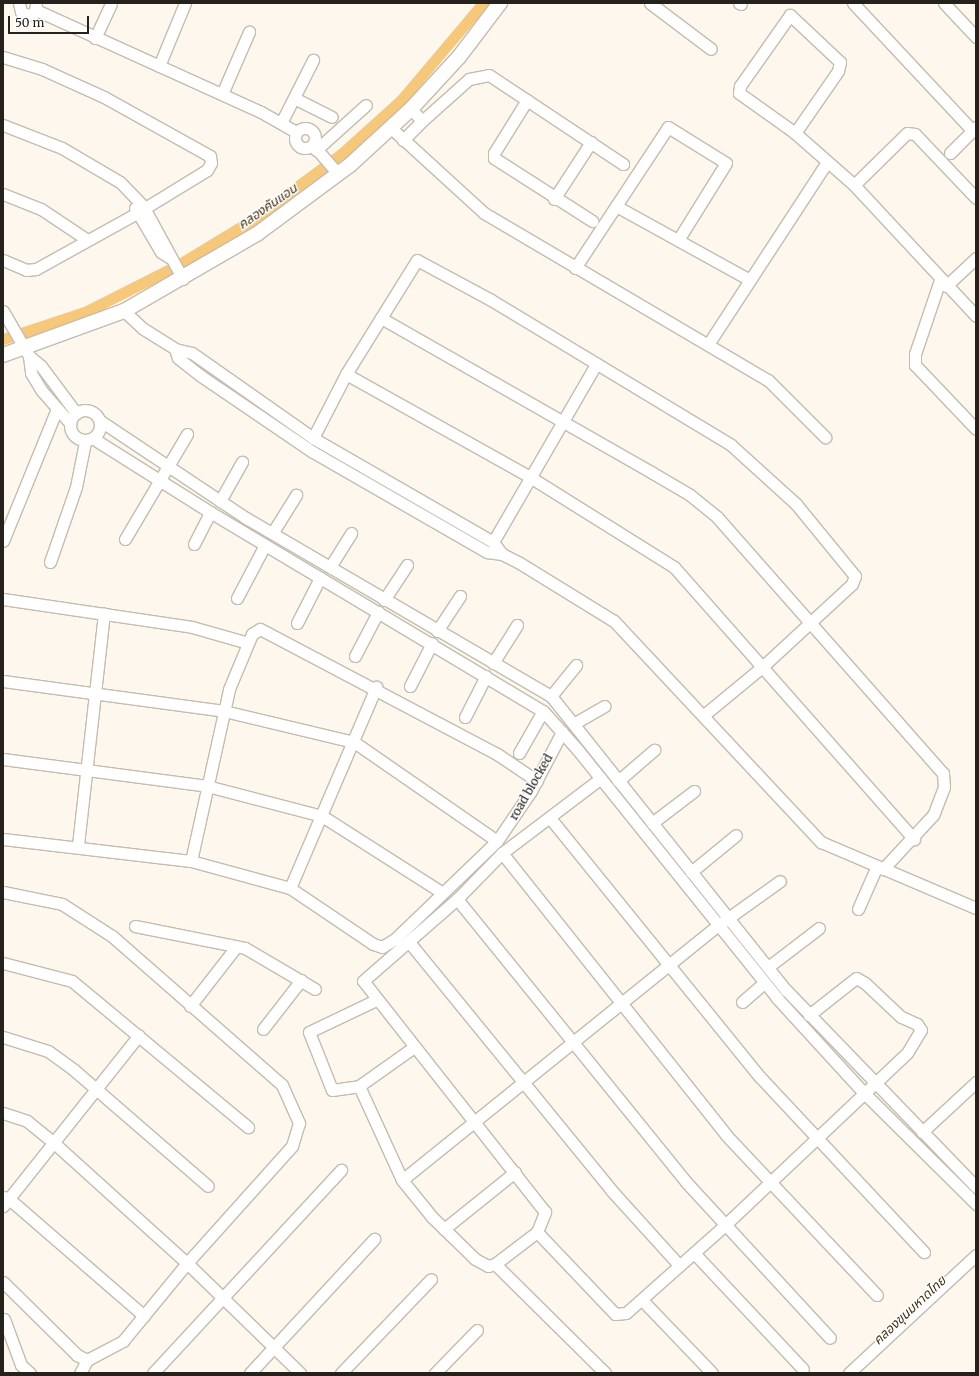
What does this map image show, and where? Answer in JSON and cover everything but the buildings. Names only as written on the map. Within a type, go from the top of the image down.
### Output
[{"type":"street","points":[[19,3],[19,9],[24,14],[31,15],[36,7],[95,38],[222,94],[296,132]]},
{"type":"street","points":[[95,38],[111,3]]},
{"type":"street","points":[[159,66],[185,3]]},
{"type":"street","points":[[3,355],[25,350],[124,311],[180,275],[257,234],[337,172],[412,109],[459,57],[500,3]]},
{"type":"street","points":[[650,3],[711,49]]},
{"type":"street","points":[[853,3],[974,129],[950,153]]},
{"type":"street","points":[[944,3],[976,37]]},
{"type":"street","points":[[795,133],[838,70],[840,62],[790,15],[739,89],[741,94],[795,133],[854,185],[943,283],[976,316]]},
{"type":"street","points":[[222,94],[249,32]]},
{"type":"street","points":[[3,57],[42,69],[104,97],[210,156],[211,163],[207,170],[141,211],[86,240],[36,269],[26,270],[3,260]]},
{"type":"street","points":[[281,123],[313,60]]},
{"type":"street","points":[[403,140],[459,86],[478,75],[489,75],[623,164]]},
{"type":"street","points":[[294,98],[332,117]]},
{"type":"street","points":[[527,100],[494,157],[554,199],[592,221]]},
{"type":"street","points":[[316,150],[366,105]]},
{"type":"street","points":[[412,109],[422,121]]},
{"type":"street","points":[[3,125],[92,163],[120,182],[136,199],[141,211],[168,249],[169,257],[180,275]]},
{"type":"street","points":[[316,150],[316,137],[312,130],[303,127],[296,132],[295,141],[300,147],[316,150],[337,172]]},
{"type":"street","points":[[391,128],[484,213],[575,268],[709,343],[768,380],[826,437]]},
{"type":"street","points":[[575,268],[666,128],[670,128],[726,163],[678,240]]},
{"type":"street","points":[[854,185],[907,133],[915,134],[976,198]]},
{"type":"street","points":[[554,199],[591,142]]},
{"type":"street","points":[[709,343],[827,162]]},
{"type":"street","points":[[3,194],[46,212],[86,240]]},
{"type":"street","points":[[616,206],[750,280]]},
{"type":"street","points":[[976,258],[943,283],[915,354],[915,365],[976,429]]},
{"type":"street","points":[[313,438],[346,374],[417,260],[596,364],[730,445],[796,504],[851,568],[855,576],[852,584],[810,621],[762,667],[704,715]]},
{"type":"street","points":[[3,311],[11,320],[25,350],[31,372],[56,411],[70,423],[73,434],[90,440],[158,480],[320,578],[432,643],[543,711],[578,749],[717,926],[764,983],[864,1093],[976,1204]]},
{"type":"street","points":[[124,311],[142,328],[175,349],[192,353],[313,438],[387,483],[493,542],[502,554],[614,621],[704,715],[812,834],[829,847],[976,908]]},
{"type":"street","points":[[381,318],[563,420],[704,505],[810,621],[943,773],[944,787],[933,815],[914,838],[880,867],[858,909]]},
{"type":"street","points":[[175,349],[178,358],[263,421],[381,492],[487,552],[502,554]]},
{"type":"street","points":[[25,350],[41,366],[76,413]]},
{"type":"street","points":[[493,542],[596,364]]},
{"type":"street","points":[[346,374],[530,477],[674,567],[914,838]]},
{"type":"street","points":[[263,421],[270,409]]},
{"type":"street","points":[[70,423],[76,413],[87,410],[166,467],[246,518],[273,532],[360,586],[550,696],[575,724],[728,919],[809,1015],[922,1132],[972,1174],[976,1187]]},
{"type":"street","points":[[3,541],[56,411]]},
{"type":"street","points":[[50,562],[78,481],[90,440],[101,426],[99,420]]},
{"type":"street","points":[[125,539],[158,480],[187,434]]},
{"type":"street","points":[[220,501],[242,462]]},
{"type":"street","points":[[381,492],[387,483]]},
{"type":"street","points":[[273,532],[296,495]]},
{"type":"street","points":[[194,544],[210,512]]},
{"type":"street","points":[[239,529],[246,518]]},
{"type":"street","points":[[330,567],[351,533]]},
{"type":"street","points":[[238,598],[265,545]]},
{"type":"street","points":[[384,600],[407,565]]},
{"type":"street","points":[[297,624],[320,578]]},
{"type":"street","points":[[354,597],[360,586]]},
{"type":"street","points":[[438,631],[460,596]]},
{"type":"street","points":[[3,599],[192,627],[248,643]]},
{"type":"street","points":[[355,656],[378,612]]},
{"type":"street","points":[[78,846],[87,771],[93,692],[104,613]]},
{"type":"street","points":[[493,663],[517,625]]},
{"type":"street","points":[[191,861],[206,786],[229,689],[248,643],[256,631],[262,630],[376,687],[497,754],[537,781]]},
{"type":"street","points":[[410,686],[432,643]]},
{"type":"street","points":[[550,696],[576,665]]},
{"type":"street","points":[[465,717],[486,676]]},
{"type":"street","points":[[3,681],[93,692],[224,711],[354,742],[497,841]]},
{"type":"street","points":[[3,839],[78,846],[191,861],[290,888],[354,742],[376,687]]},
{"type":"street","points":[[575,724],[604,706]]},
{"type":"street","points":[[519,753],[543,711]]},
{"type":"street","name":"road blocked","points":[[290,888],[373,944],[382,947],[395,939],[497,841],[537,781],[562,732]]},
{"type":"street","points":[[578,749],[588,742]]},
{"type":"street","points":[[618,780],[654,750]]},
{"type":"street","points":[[3,759],[206,786],[322,816],[443,893]]},
{"type":"street","points":[[358,1086],[402,1180],[444,1229],[481,1263],[488,1266],[495,1264],[537,1232],[545,1212],[515,1172],[376,1000],[363,981],[457,899],[502,853],[550,818],[600,778]]},
{"type":"street","points":[[652,823],[694,791]]},
{"type":"street","points":[[550,818],[668,966],[760,1077],[924,1252]]},
{"type":"street","points":[[691,872],[736,835]]},
{"type":"street","points":[[663,858],[674,850]]},
{"type":"street","points":[[502,853],[726,1135],[876,1295]]},
{"type":"street","points":[[402,1180],[574,1044],[717,926],[780,881]]},
{"type":"street","points":[[3,892],[62,904],[112,936],[190,1006],[282,1085],[292,1100],[299,1123],[292,1146],[188,1263],[123,1342],[87,1360],[80,1373]]},
{"type":"street","points":[[457,899],[686,1182],[830,1338]]},
{"type":"street","points":[[135,926],[254,951],[315,990]]},
{"type":"street","points":[[768,967],[819,928]]},
{"type":"street","points":[[409,942],[611,1190],[679,1265]]},
{"type":"street","points":[[190,1006],[236,947]]},
{"type":"street","points":[[3,963],[72,981],[139,1035],[248,1127]]},
{"type":"street","points":[[537,1232],[617,1315],[626,1313],[725,1225],[864,1093],[916,1043],[921,1030],[917,1024],[901,1018],[865,983],[856,978],[809,1015]]},
{"type":"street","points":[[263,1029],[301,980]]},
{"type":"street","points":[[742,1002],[764,983]]},
{"type":"street","points":[[376,1000],[309,1032],[332,1090],[358,1086],[414,1047]]},
{"type":"street","points":[[139,1035],[54,1143],[5,1200],[144,1316]]},
{"type":"street","points":[[3,1037],[48,1052],[96,1088],[208,1186]]},
{"type":"street","points":[[922,1132],[976,1082]]},
{"type":"street","points":[[3,1113],[27,1121],[54,1143],[188,1263],[300,1373]]},
{"type":"street","points":[[152,1373],[341,1170]]},
{"type":"street","points":[[444,1229],[515,1172]]},
{"type":"street","points":[[959,1187],[972,1174]]},
{"type":"street","points":[[250,1373],[374,1239]]},
{"type":"street","points":[[694,1253],[804,1369]]},
{"type":"street","points":[[849,1373],[976,1255]]},
{"type":"street","points":[[495,1264],[604,1373]]},
{"type":"street","points":[[341,1373],[431,1279]]},
{"type":"street","points":[[3,1282],[77,1355],[87,1360]]},
{"type":"street","points":[[642,1300],[712,1373]]},
{"type":"street","points":[[4,1319],[21,1365],[30,1373]]},
{"type":"street","points":[[435,1373],[477,1330]]},
{"type":"waterway","name":"คลองคันแอน","points":[[3,339],[87,311],[178,265],[252,220],[341,154],[401,100],[483,3]]},
{"type":"water label","name":"คลองขุนมหาดไทย","points":[[910,1311]]}]
